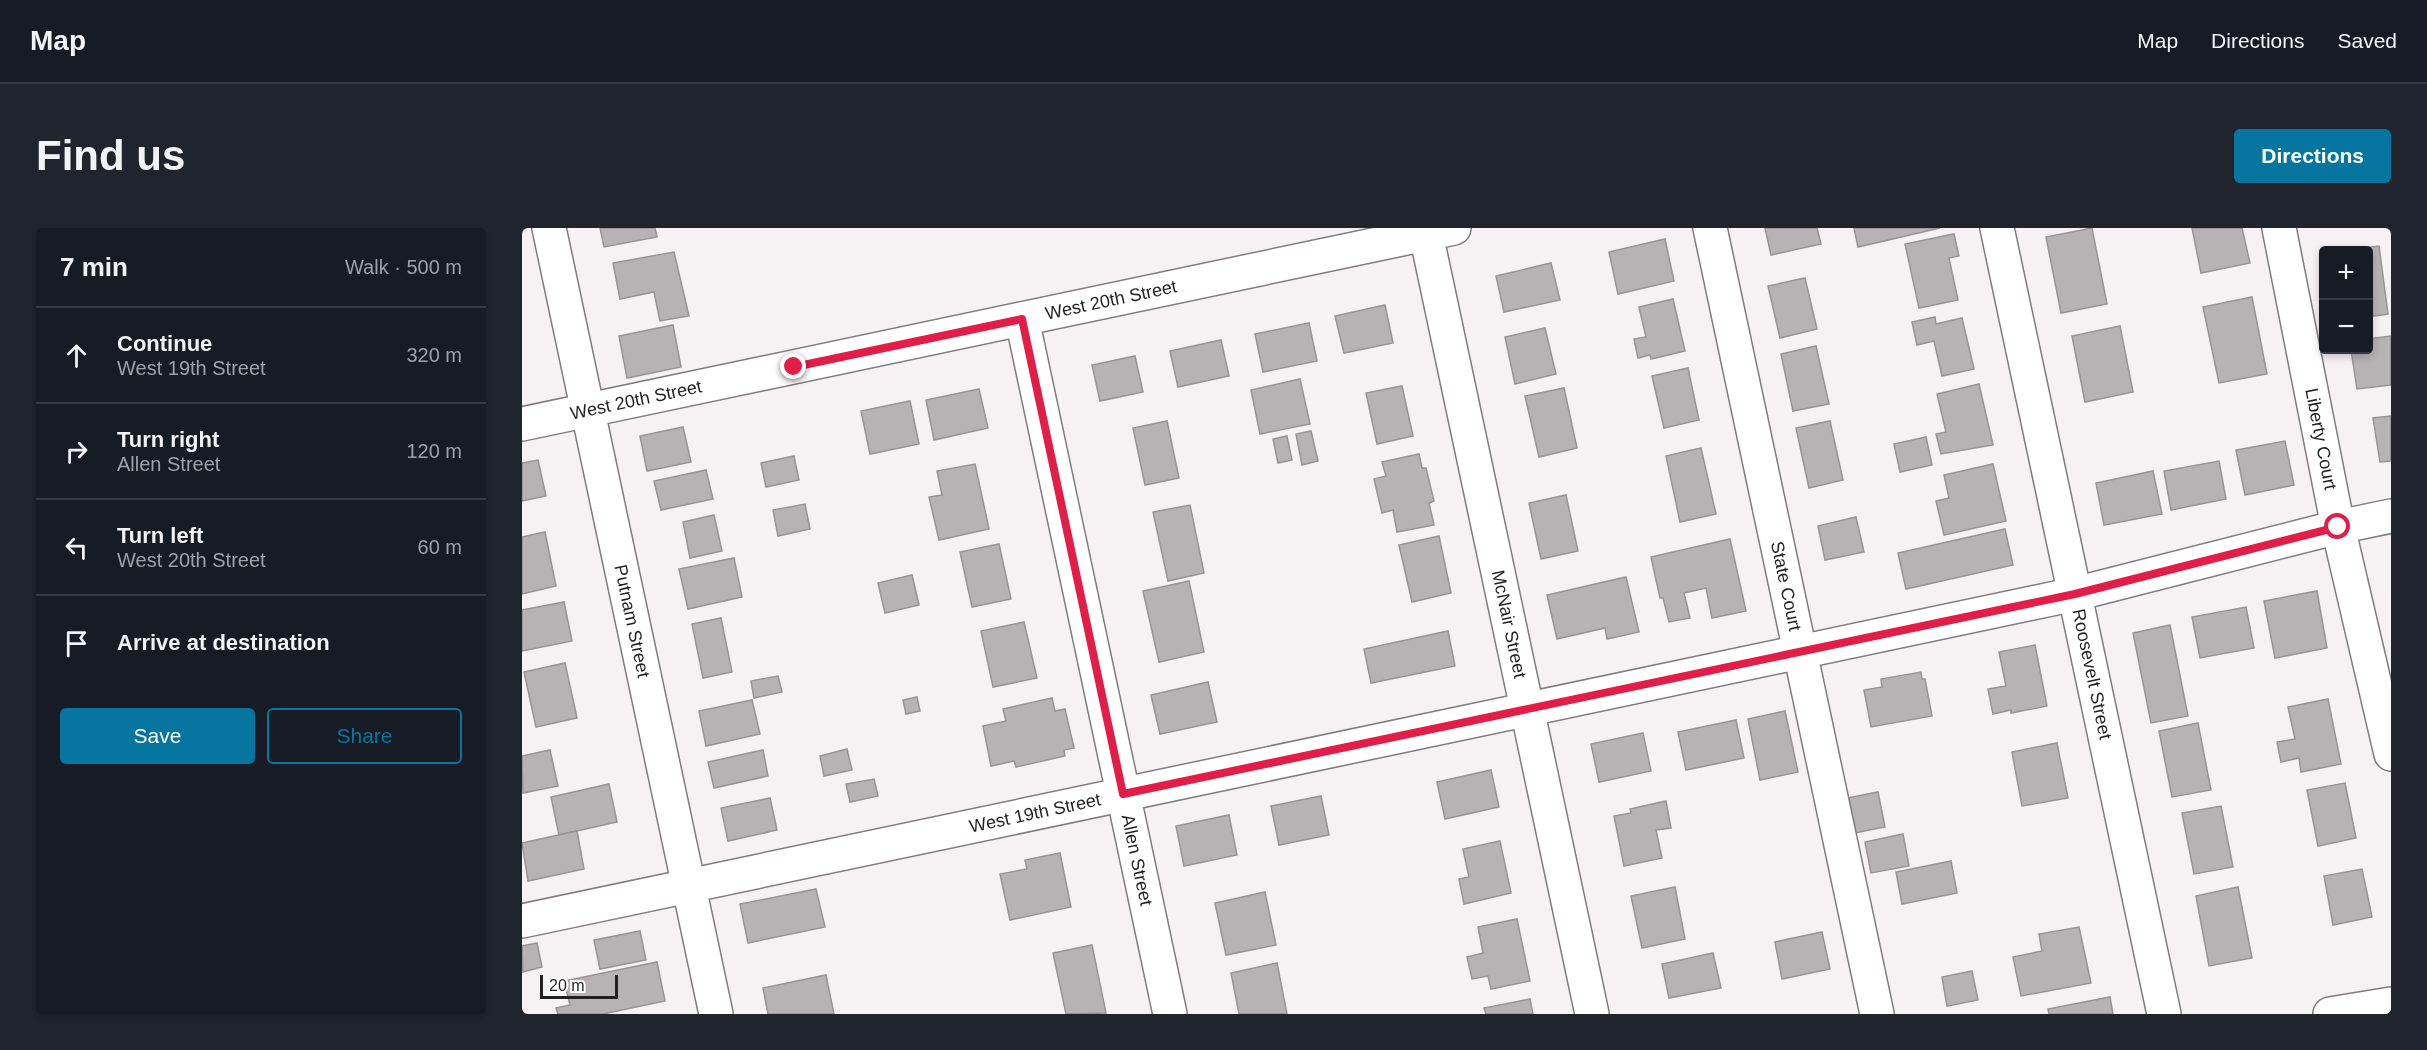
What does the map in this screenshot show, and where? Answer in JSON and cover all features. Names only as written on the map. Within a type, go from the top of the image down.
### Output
[{"type":"street","name":"Putnam Street","points":[[549,228],[716,1014]]},
{"type":"street","name":"State Court","points":[[1710,228],[1877,1014]]},
{"type":"street","name":"Roosevelt Street","points":[[1997,228],[2164,1014]]},
{"type":"street","name":"Liberty Court","points":[[2279,228],[2338,527],[2391,754]]},
{"type":"street","name":"West 20th Street","points":[[522,424],[1440,231]]},
{"type":"street","name":"McNair Street","points":[[1440,231],[1527,709],[1592,1014]]},
{"type":"street","name":"Allen Street","points":[[1022,319],[1170,1014]]},
{"type":"street","name":"West 19th Street","points":[[522,921],[2075,594],[2338,527],[2391,516]]},
{"type":"street","points":[[2331,1014],[2391,1004]]},
{"type":"building","points":[[600,228],[655,228],[657,237],[604,247]]},
{"type":"building","points":[[1765,228],[1817,228],[1821,244],[1771,255]]},
{"type":"building","points":[[1854,228],[1940,228],[1858,247]]},
{"type":"building","points":[[2092,228],[2107,304],[2061,313],[2046,237]]},
{"type":"building","points":[[2192,228],[2242,228],[2250,263],[2201,273]]},
{"type":"building","points":[[1954,234],[1959,256],[1949,258],[1958,300],[1919,308],[1905,244]]},
{"type":"building","points":[[1665,239],[1674,281],[1618,294],[1609,252]]},
{"type":"building","points":[[2379,246],[2388,314],[2373,316],[2373,300],[2373,247]]},
{"type":"building","points":[[674,252],[689,316],[660,321],[654,292],[620,299],[613,263]]},
{"type":"building","points":[[1551,263],[1560,300],[1504,312],[1496,276]]},
{"type":"building","points":[[1805,278],[1817,329],[1780,338],[1768,286]]},
{"type":"building","points":[[2252,297],[2267,374],[2219,383],[2203,307]]},
{"type":"building","points":[[1673,299],[1685,351],[1651,359],[1650,355],[1638,358],[1634,339],[1646,337],[1639,307]]},
{"type":"building","points":[[1385,305],[1393,343],[1344,353],[1335,316]]},
{"type":"building","points":[[1935,317],[1936,324],[1962,318],[1974,369],[1942,376],[1934,341],[1917,345],[1912,322]]},
{"type":"building","points":[[1309,323],[1317,361],[1263,372],[1255,334]]},
{"type":"building","points":[[673,325],[681,367],[627,378],[619,336]]},
{"type":"building","points":[[2120,326],[2133,392],[2085,402],[2072,336]]},
{"type":"building","points":[[1545,328],[1556,374],[1515,384],[1505,337]]},
{"type":"building","points":[[2391,336],[2391,385],[2357,389],[2352,354],[2373,354],[2373,338]]},
{"type":"building","points":[[1221,340],[1229,376],[1178,387],[1170,351]]},
{"type":"building","points":[[1816,346],[1829,404],[1793,411],[1781,354]]},
{"type":"building","points":[[1135,356],[1143,392],[1100,401],[1092,365]]},
{"type":"building","points":[[1688,368],[1699,420],[1664,428],[1652,376]]},
{"type":"building","points":[[1300,379],[1310,424],[1260,434],[1251,390]]},
{"type":"building","points":[[1979,384],[1993,445],[1941,454],[1936,434],[1946,432],[1937,394]]},
{"type":"building","points":[[1402,386],[1413,436],[1377,444],[1366,393]]},
{"type":"building","points":[[1564,388],[1577,448],[1539,457],[1525,396]]},
{"type":"building","points":[[979,389],[988,428],[934,440],[926,400]]},
{"type":"building","points":[[910,401],[919,444],[870,454],[861,411]]},
{"type":"building","points":[[2391,416],[2391,461],[2380,462],[2373,418]]},
{"type":"building","points":[[1167,421],[1179,478],[1145,485],[1133,428]]},
{"type":"building","points":[[1830,421],[1843,480],[1809,488],[1796,428]]},
{"type":"building","points":[[683,427],[691,462],[647,471],[640,436]]},
{"type":"building","points":[[1311,431],[1318,461],[1302,465],[1296,434]]},
{"type":"building","points":[[1287,436],[1292,460],[1278,463],[1273,439]]},
{"type":"building","points":[[1926,437],[1932,465],[1900,472],[1894,444]]},
{"type":"building","points":[[2285,441],[2294,485],[2245,495],[2236,450]]},
{"type":"building","points":[[1701,448],[1716,514],[1680,522],[1666,456]]},
{"type":"building","points":[[1419,454],[1422,468],[1426,468],[1434,501],[1429,503],[1434,525],[1397,532],[1393,510],[1382,513],[1374,479],[1386,476],[1382,462]]},
{"type":"building","points":[[794,456],[799,480],[766,487],[761,463]]},
{"type":"building","points":[[538,460],[546,496],[522,501],[522,463]]},
{"type":"building","points":[[2219,461],[2226,499],[2171,510],[2164,471]]},
{"type":"building","points":[[975,464],[989,529],[939,540],[929,497],[942,495],[937,471]]},
{"type":"building","points":[[1993,464],[2006,521],[1944,535],[1936,501],[1949,498],[1944,475]]},
{"type":"building","points":[[706,470],[713,499],[661,510],[654,481]]},
{"type":"building","points":[[2153,471],[2162,514],[2104,525],[2096,483]]},
{"type":"building","points":[[1566,495],[1578,551],[1541,559],[1529,503]]},
{"type":"building","points":[[805,504],[810,529],[778,536],[773,510]]},
{"type":"building","points":[[1190,505],[1204,573],[1168,581],[1153,512]]},
{"type":"building","points":[[714,515],[722,551],[690,558],[683,522]]},
{"type":"building","points":[[1856,517],[1864,552],[1825,560],[1818,526]]},
{"type":"building","points":[[2005,529],[2013,565],[1906,589],[1898,553]]},
{"type":"building","points":[[545,532],[556,586],[522,594],[522,537]]},
{"type":"building","points":[[1439,536],[1451,593],[1412,602],[1399,545]]},
{"type":"building","points":[[1730,539],[1746,611],[1712,618],[1706,588],[1684,593],[1690,618],[1669,622],[1663,598],[1660,598],[1651,557]]},
{"type":"building","points":[[999,544],[1011,599],[972,607],[960,552]]},
{"type":"building","points":[[734,558],[742,597],[688,609],[679,569]]},
{"type":"building","points":[[912,575],[919,605],[885,613],[878,583]]},
{"type":"building","points":[[1626,577],[1639,632],[1607,639],[1605,628],[1557,639],[1547,595]]},
{"type":"building","points":[[1189,581],[1204,652],[1159,662],[1143,591]]},
{"type":"building","points":[[2317,591],[2327,648],[2275,658],[2264,601]]},
{"type":"building","points":[[564,602],[572,641],[522,651],[522,610]]},
{"type":"building","points":[[2246,607],[2254,648],[2200,658],[2192,617]]},
{"type":"building","points":[[721,618],[732,672],[703,678],[692,624]]},
{"type":"building","points":[[1024,622],[1037,678],[993,687],[981,631]]},
{"type":"building","points":[[2170,625],[2188,716],[2151,723],[2133,633]]},
{"type":"building","points":[[1448,631],[1455,666],[1371,683],[1364,649]]},
{"type":"building","points":[[2035,645],[2047,706],[1993,714],[1988,689],[2006,686],[1999,652]]},
{"type":"building","points":[[565,663],[577,718],[536,727],[524,672]]},
{"type":"building","points":[[1921,672],[1922,679],[1925,679],[1932,716],[1871,727],[1864,690],[1882,687],[1881,679]]},
{"type":"building","points":[[778,676],[782,692],[754,698],[751,681]]},
{"type":"building","points":[[1208,682],[1217,722],[1160,734],[1151,695]]},
{"type":"building","points":[[917,697],[920,711],[906,714],[903,700]]},
{"type":"building","points":[[1052,698],[1055,711],[1065,709],[1074,748],[1064,750],[1065,756],[1016,767],[1014,761],[991,766],[983,726],[1006,721],[1003,709]]},
{"type":"building","points":[[2328,699],[2341,764],[2301,772],[2299,758],[2281,762],[2277,742],[2295,739],[2288,707]]},
{"type":"building","points":[[752,700],[760,734],[706,746],[699,711]]},
{"type":"building","points":[[1785,711],[1798,772],[1760,780],[1748,719]]},
{"type":"building","points":[[1736,720],[1744,758],[1686,770],[1678,732]]},
{"type":"building","points":[[2198,723],[2211,790],[2172,797],[2159,731]]},
{"type":"building","points":[[1643,733],[1651,771],[1599,782],[1591,744]]},
{"type":"building","points":[[2057,743],[2068,798],[2022,806],[2012,752]]},
{"type":"building","points":[[847,749],[852,770],[824,776],[820,756]]},
{"type":"building","points":[[550,750],[558,786],[523,793],[522,756]]},
{"type":"building","points":[[763,750],[768,776],[714,788],[708,762]]},
{"type":"building","points":[[1491,770],[1499,807],[1445,819],[1437,782]]},
{"type":"building","points":[[874,779],[878,796],[850,802],[846,784]]},
{"type":"building","points":[[2345,783],[2356,838],[2318,846],[2307,790]]},
{"type":"building","points":[[609,784],[617,822],[559,835],[551,797]]},
{"type":"building","points":[[1878,792],[1885,827],[1854,833],[1847,798]]},
{"type":"building","points":[[1321,796],[1329,835],[1279,845],[1271,806]]},
{"type":"building","points":[[770,798],[777,830],[728,841],[721,808]]},
{"type":"building","points":[[1666,801],[1671,828],[1656,830],[1662,858],[1624,866],[1614,816],[1631,813],[1630,809]]},
{"type":"building","points":[[2221,806],[2233,867],[2194,874],[2182,813]]},
{"type":"building","points":[[1229,815],[1237,855],[1184,866],[1176,826]]},
{"type":"building","points":[[577,831],[584,869],[528,881],[522,843]]},
{"type":"building","points":[[1903,834],[1909,866],[1871,873],[1865,842]]},
{"type":"building","points":[[1500,841],[1511,893],[1464,904],[1459,879],[1469,877],[1463,849]]},
{"type":"building","points":[[1060,853],[1071,907],[1010,920],[1000,874],[1027,869],[1025,860]]},
{"type":"building","points":[[1951,861],[1957,893],[1902,904],[1896,872]]},
{"type":"building","points":[[2362,869],[2372,917],[2333,925],[2324,876]]},
{"type":"building","points":[[1675,887],[1685,939],[1642,948],[1631,896]]},
{"type":"building","points":[[2238,887],[2252,958],[2209,966],[2196,896]]},
{"type":"building","points":[[816,889],[825,927],[748,943],[740,904]]},
{"type":"building","points":[[1265,892],[1276,945],[1226,955],[1215,903]]},
{"type":"building","points":[[1517,919],[1530,981],[1491,989],[1488,976],[1472,979],[1467,957],[1483,953],[1478,927]]},
{"type":"building","points":[[2079,927],[2091,983],[2021,996],[2013,957],[2042,951],[2039,934]]},
{"type":"building","points":[[640,931],[646,960],[600,969],[594,940]]},
{"type":"building","points":[[1822,932],[1830,969],[1782,979],[1775,942]]},
{"type":"building","points":[[537,943],[542,967],[523,972],[522,946]]},
{"type":"building","points":[[1092,945],[1106,1013],[1066,1014],[1053,953]]},
{"type":"building","points":[[1713,953],[1721,988],[1669,998],[1662,964]]},
{"type":"building","points":[[657,962],[665,1001],[603,1014],[558,1014],[556,1008],[570,1005],[564,981]]},
{"type":"building","points":[[1277,963],[1287,1014],[1239,1014],[1231,973]]},
{"type":"building","points":[[1972,971],[1978,1000],[1947,1006],[1942,977]]},
{"type":"building","points":[[826,975],[834,1014],[768,1014],[763,988]]},
{"type":"building","points":[[2110,997],[2113,1014],[2049,1014],[2048,1009]]},
{"type":"building","points":[[1530,999],[1533,1014],[1486,1014],[1484,1008]]},
{"type":"route","points":[[794,367],[1022,319],[1123,794],[2075,594],[2338,527]]}]
